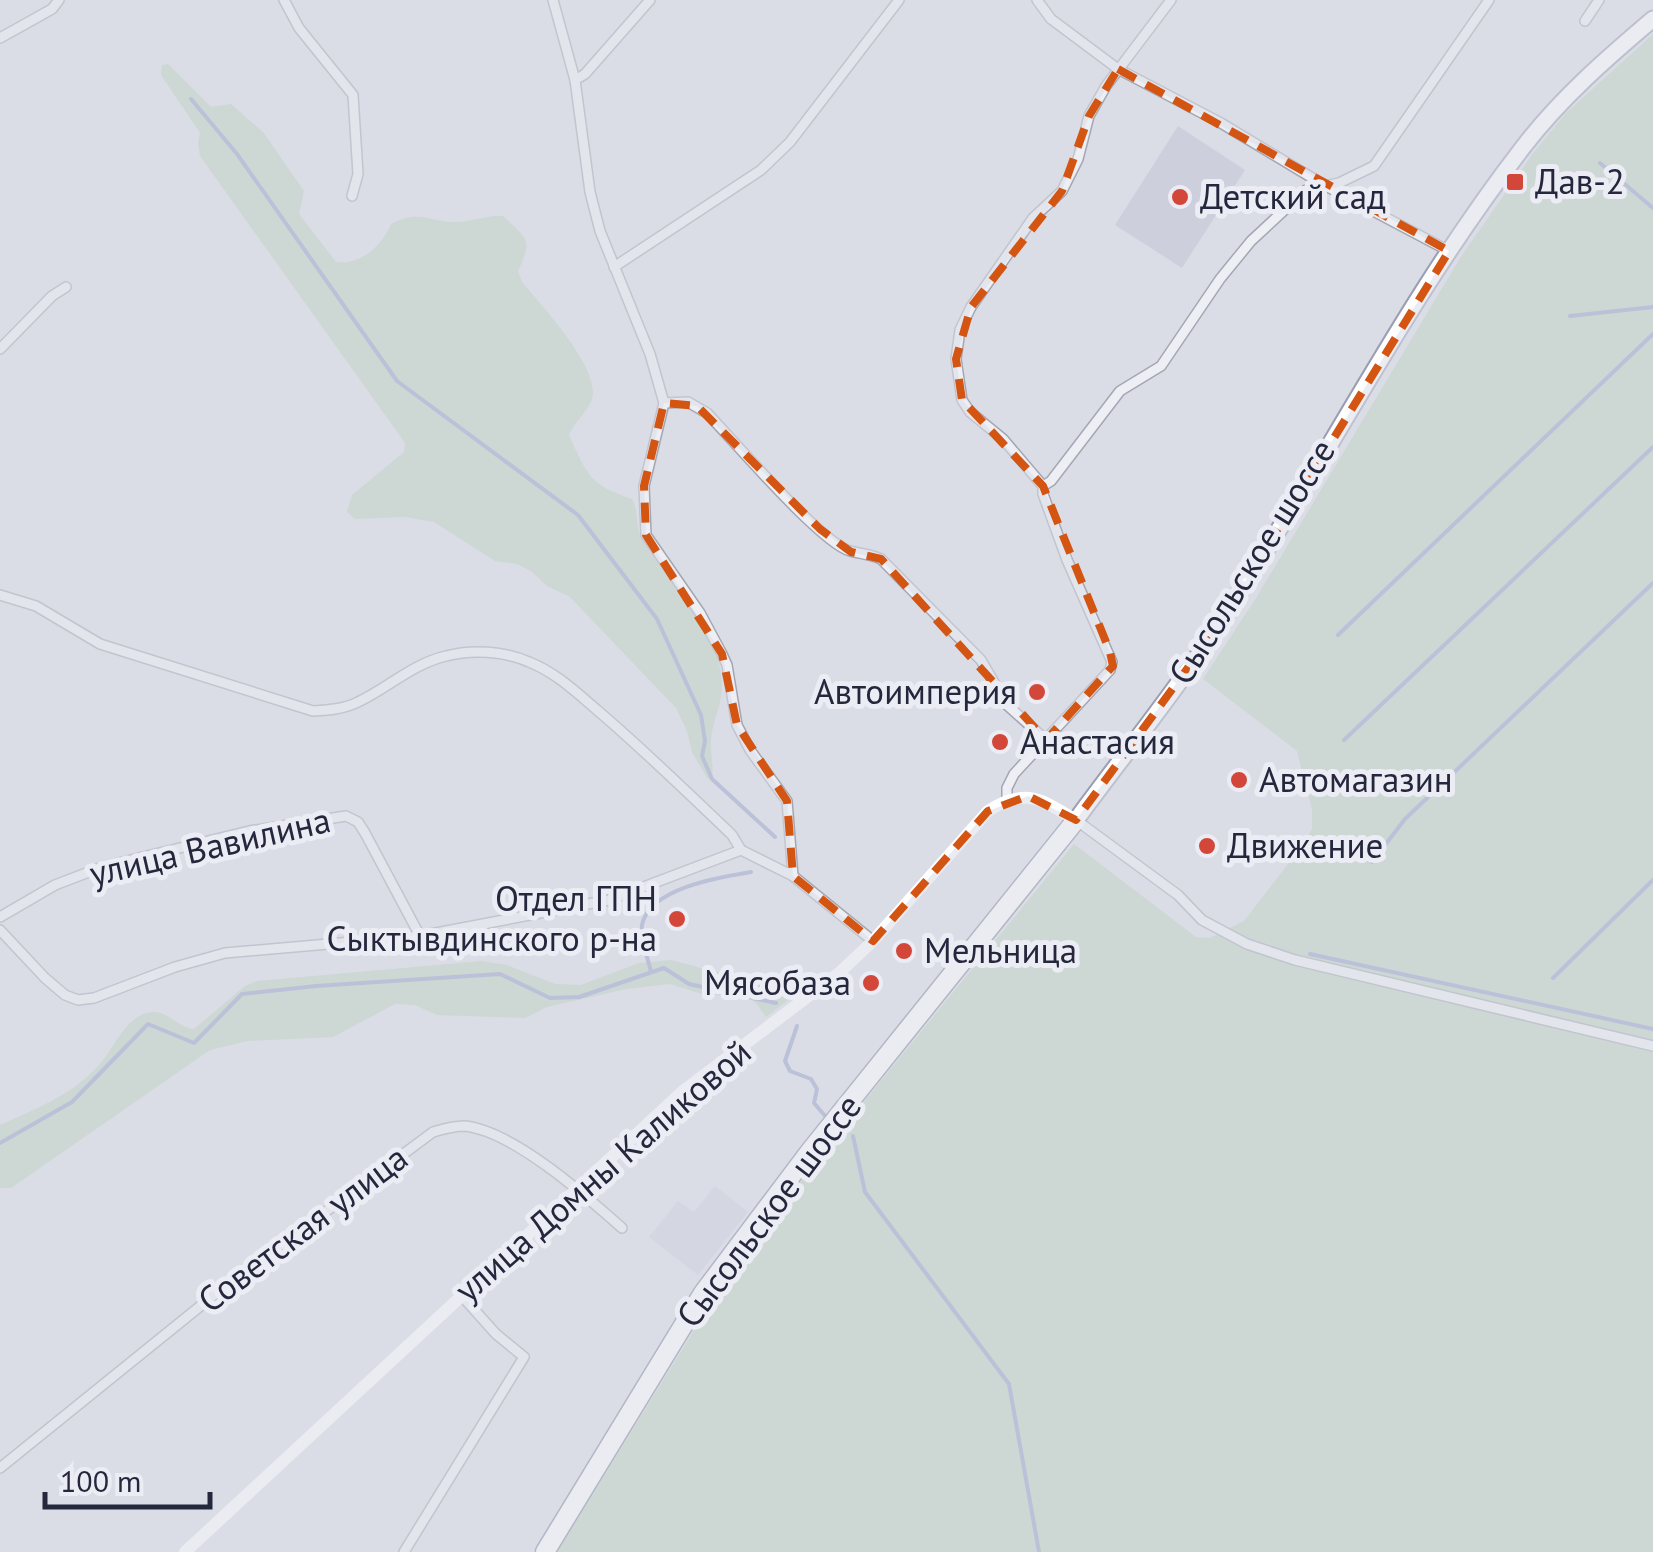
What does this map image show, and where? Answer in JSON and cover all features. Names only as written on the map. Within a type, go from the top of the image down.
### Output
[{"type":"highway","name":"Сысольское шоссе","points":[[544,1552],[704,1293],[810,1152],[1076,820]]},
{"type":"main road","name":"Сысольское шоссе","points":[[1076,820],[1214,632],[1449,251],[1524,146],[1600,64],[1653,19]]},
{"type":"main road","points":[[1006,799],[1028,796],[1043,800],[1076,820]]},
{"type":"main road","name":"улица Домны Каликовой","points":[[186,1552],[683,1091],[828,982],[872,940],[988,811],[1006,799]]},
{"type":"street","points":[[0,38],[52,9],[59,0]]},
{"type":"street","points":[[284,0],[299,28],[353,95],[358,174],[352,196]]},
{"type":"street","points":[[553,0],[575,80],[590,192],[614,267],[650,354],[664,403],[644,486],[646,535],[700,613],[728,665],[738,725],[750,750],[787,801],[794,876]]},
{"type":"street","points":[[575,80],[585,74],[650,0]]},
{"type":"street","points":[[614,267],[762,170],[790,142],[899,0]]},
{"type":"street","points":[[1038,0],[1051,18],[1118,69],[1221,122],[1324,185],[1449,251]]},
{"type":"street","points":[[1006,799],[1014,774],[1110,670],[1112,662],[1067,560],[1043,486],[962,400],[956,359],[960,330],[971,307],[1033,218],[1062,191],[1078,159],[1089,116],[1118,69],[1171,0]]},
{"type":"street","points":[[1043,486],[1051,481],[1120,391],[1161,366],[1251,240],[1306,190],[1357,176],[1374,166],[1489,0]]},
{"type":"street","points":[[1585,22],[1599,0]]},
{"type":"street","points":[[0,349],[52,296],[66,287]]},
{"type":"street","points":[[664,403],[688,402],[708,413],[820,529],[851,552],[880,559],[980,660],[1007,705],[1046,740]]},
{"type":"street","points":[[0,595],[36,606],[100,644],[313,711],[359,702],[416,667],[443,656],[467,652],[528,661],[558,677],[632,740],[732,835],[741,850],[794,876],[872,940]]},
{"type":"street","name":"улица Вавилина","points":[[0,917],[55,885],[102,867],[249,831],[346,816],[358,822],[365,833],[420,936]]},
{"type":"street","points":[[1076,820],[1178,894],[1202,920],[1248,944],[1295,960],[1653,1046]]},
{"type":"street","points":[[0,930],[54,986],[78,1000],[224,953],[420,936],[609,900],[741,850]]},
{"type":"street","name":"Советская улица","points":[[0,1468],[220,1291],[433,1132],[464,1126],[488,1132],[577,1188],[622,1228]]},
{"type":"street","points":[[404,1552],[524,1356],[496,1334],[461,1295]]},
{"type":"highlighted area","points":[[1118,69],[1449,251],[1215,631],[1076,820],[1028,796],[988,811],[873,941],[793,876],[787,801],[737,725],[722,654],[646,535],[644,486],[664,403],[697,406],[820,529],[851,552],[881,559],[1046,740],[1113,666],[1110,652],[1043,486],[962,400],[956,359],[971,307],[1062,191],[1089,116]]},
{"type":"shaded area","name":"Детский сад","points":[[1178,126],[1245,170],[1182,268],[1115,225]]},
{"type":"shaded area","points":[[715,1186],[748,1212],[698,1275],[649,1237],[678,1201],[694,1212]]},
{"type":"green space","points":[[1653,34],[1653,1552],[557,1552],[711,1303],[818,1158],[1074,844],[1196,937],[1210,938],[1244,921],[1301,847],[1312,829],[1312,810],[1297,751],[1203,679],[1256,598],[1462,255],[1566,113]]},
{"type":"green space","points":[[168,64],[211,107],[231,104],[263,132],[304,191],[299,214],[336,262],[362,257],[382,240],[391,224],[409,217],[455,222],[503,216],[523,236],[526,252],[518,271],[522,282],[580,357],[593,389],[591,402],[569,435],[575,449],[598,483],[632,499],[641,537],[703,626],[720,665],[722,686],[711,740],[712,779],[707,778],[692,752],[676,708],[570,597],[517,564],[495,561],[434,522],[405,517],[355,519],[347,512],[352,495],[404,452],[405,443],[200,156],[200,133],[161,75],[162,65]]},
{"type":"green space","points":[[671,960],[785,990],[792,997],[766,1017],[746,997],[702,994],[670,984],[626,989],[547,1007],[525,1018],[437,1015],[415,1005],[395,1004],[333,1037],[247,1041],[210,1050],[11,1188],[0,1188],[0,1125],[78,1084],[99,1065],[128,1025],[143,1014],[158,1012],[194,1029],[245,986],[257,981],[482,961],[507,965],[555,984],[581,985],[639,963]]},
{"type":"waterway","points":[[191,99],[237,154],[397,381],[578,515],[657,619],[701,715],[705,741],[702,756],[712,779],[775,837]]},
{"type":"waterway","points":[[1600,163],[1653,208]]},
{"type":"waterway","points":[[1570,316],[1653,307]]},
{"type":"waterway","points":[[1338,635],[1653,334]]},
{"type":"waterway","points":[[1344,740],[1653,447]]},
{"type":"waterway","points":[[1372,862],[1405,819],[1653,583]]},
{"type":"waterway","points":[[651,972],[643,942],[642,925],[647,912],[671,893],[688,886],[751,872]]},
{"type":"waterway","points":[[1553,978],[1653,880]]},
{"type":"waterway","points":[[1310,954],[1653,1029]]},
{"type":"waterway","points":[[0,1143],[72,1102],[148,1024],[194,1043],[242,994],[500,974],[550,998],[579,997],[664,968],[689,984],[776,1003]]},
{"type":"waterway","points":[[797,1026],[785,1061],[790,1071],[811,1079],[817,1089],[814,1103],[826,1117]]},
{"type":"waterway","points":[[853,1136],[865,1192],[1009,1384],[1039,1552]]},
{"type":"place","name":"Дав-2","points":[[1515,182]]},
{"type":"place","name":"Детский сад","points":[[1180,197]]},
{"type":"place","name":"Автоимперия","points":[[1037,692]]},
{"type":"place","name":"Анастасия","points":[[1000,742]]},
{"type":"place","name":"Автомагазин","points":[[1239,780]]},
{"type":"place","name":"Движение","points":[[1207,846]]},
{"type":"place","name":"Отдел ГПН Сыктывдинского р-на","points":[[677,919]]},
{"type":"place","name":"Мельница","points":[[904,951]]},
{"type":"place","name":"Мясобаза","points":[[871,983]]}]
